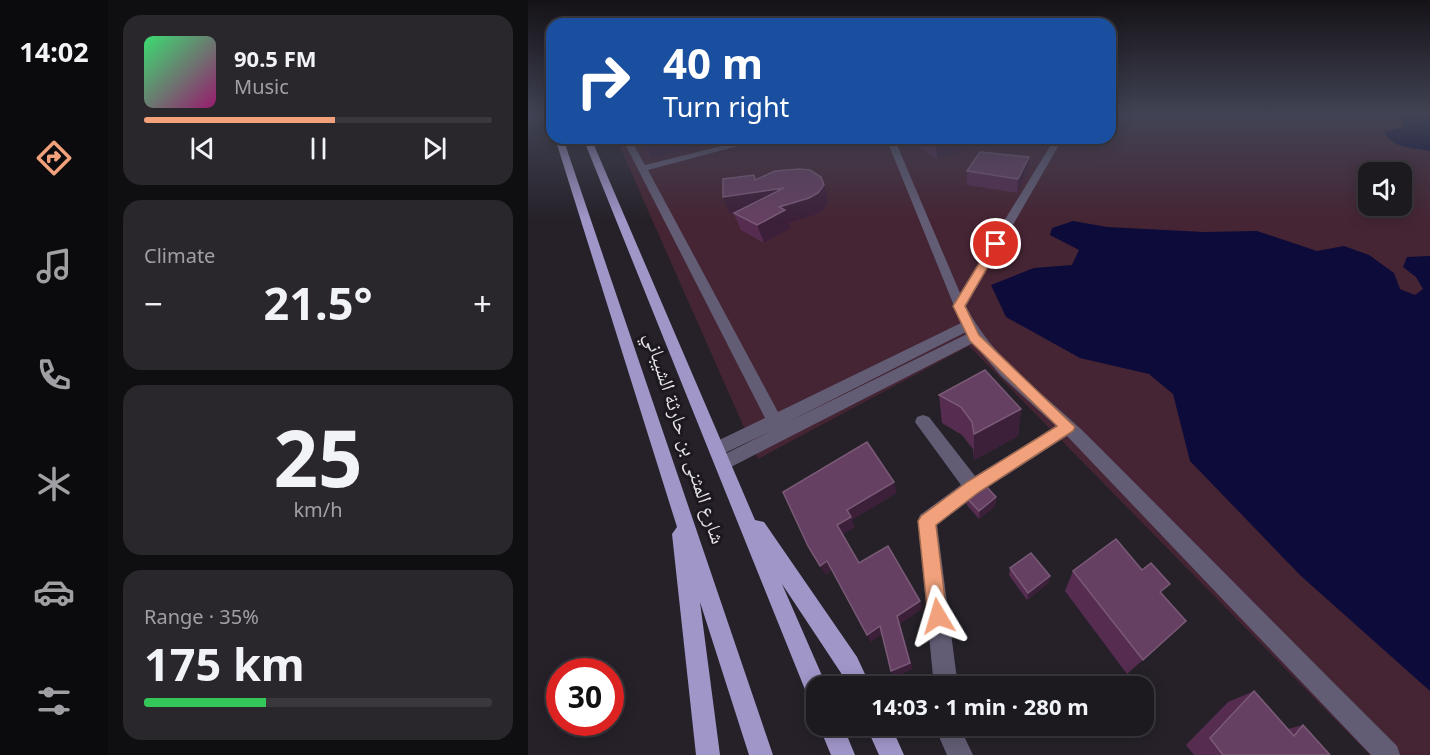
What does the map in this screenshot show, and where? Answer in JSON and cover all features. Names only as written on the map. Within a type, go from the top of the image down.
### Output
[{"type":"main road","name":"شارع المثنى بن حارثة الشيباني","points":[[563,150],[761,755]]},
{"type":"main road","name":"شارع المثنى بن حارثة الشيباني","points":[[592,150],[811,676]]},
{"type":"main road","points":[[678,498],[708,755]]},
{"type":"main road","points":[[738,501],[849,665],[854,676]]},
{"type":"main road","points":[[835,736],[843,755]]},
{"type":"main road","points":[[883,736],[892,755]]},
{"type":"street","points":[[632,150],[778,427]]},
{"type":"street","points":[[642,169],[716,150]]},
{"type":"street","points":[[895,150],[971,332],[1068,427],[1388,755]]},
{"type":"street","points":[[959,306],[1052,150]]},
{"type":"street","points":[[720,456],[971,332]]},
{"type":"street","points":[[923,422],[973,487]]},
{"type":"street","points":[[945,676],[927,521],[973,487],[1068,427]]},
{"type":"street","points":[[952,736],[961,755]]},
{"type":"shaded area","points":[[621,150],[1430,150],[1430,755],[1370,755],[969,346],[758,459]]},
{"type":"shaded area","points":[[1073,221],[1107,227],[1204,232],[1257,231],[1317,251],[1344,246],[1369,255],[1394,273],[1400,289],[1415,295],[1423,289],[1416,277],[1403,267],[1407,257],[1430,256],[1430,691],[1301,576],[1190,461],[1173,394],[1149,374],[1080,358],[1006,317],[991,285],[1034,268],[1072,265],[1079,250],[1050,235],[1052,228]]},
{"type":"building","points":[[980,152],[1029,157],[1018,179],[967,171]]},
{"type":"building","points":[[810,170],[821,177],[824,185],[818,193],[809,198],[779,207],[785,210],[757,225],[734,213],[784,188],[723,197],[723,179],[754,175],[755,180],[775,171]]},
{"type":"building","points":[[985,370],[1021,409],[974,434],[972,422],[961,407],[939,395]]},
{"type":"building","points":[[867,442],[894,482],[847,510],[851,517],[837,525],[859,563],[888,546],[920,601],[897,616],[910,663],[891,671],[880,626],[867,635],[827,561],[820,566],[808,546],[783,492]]},
{"type":"building","points":[[984,484],[996,497],[979,511],[966,497]]},
{"type":"building","points":[[1116,539],[1142,570],[1151,563],[1170,584],[1160,592],[1186,621],[1143,660],[1073,571]]},
{"type":"building","points":[[1031,553],[1050,576],[1028,593],[1010,568]]},
{"type":"building","points":[[1254,691],[1294,736],[1303,725],[1330,755],[1223,755],[1210,738]]},
{"type":"route","points":[[938,616],[927,521],[973,487],[1068,427],[974,338],[959,306],[996,244]]}]
